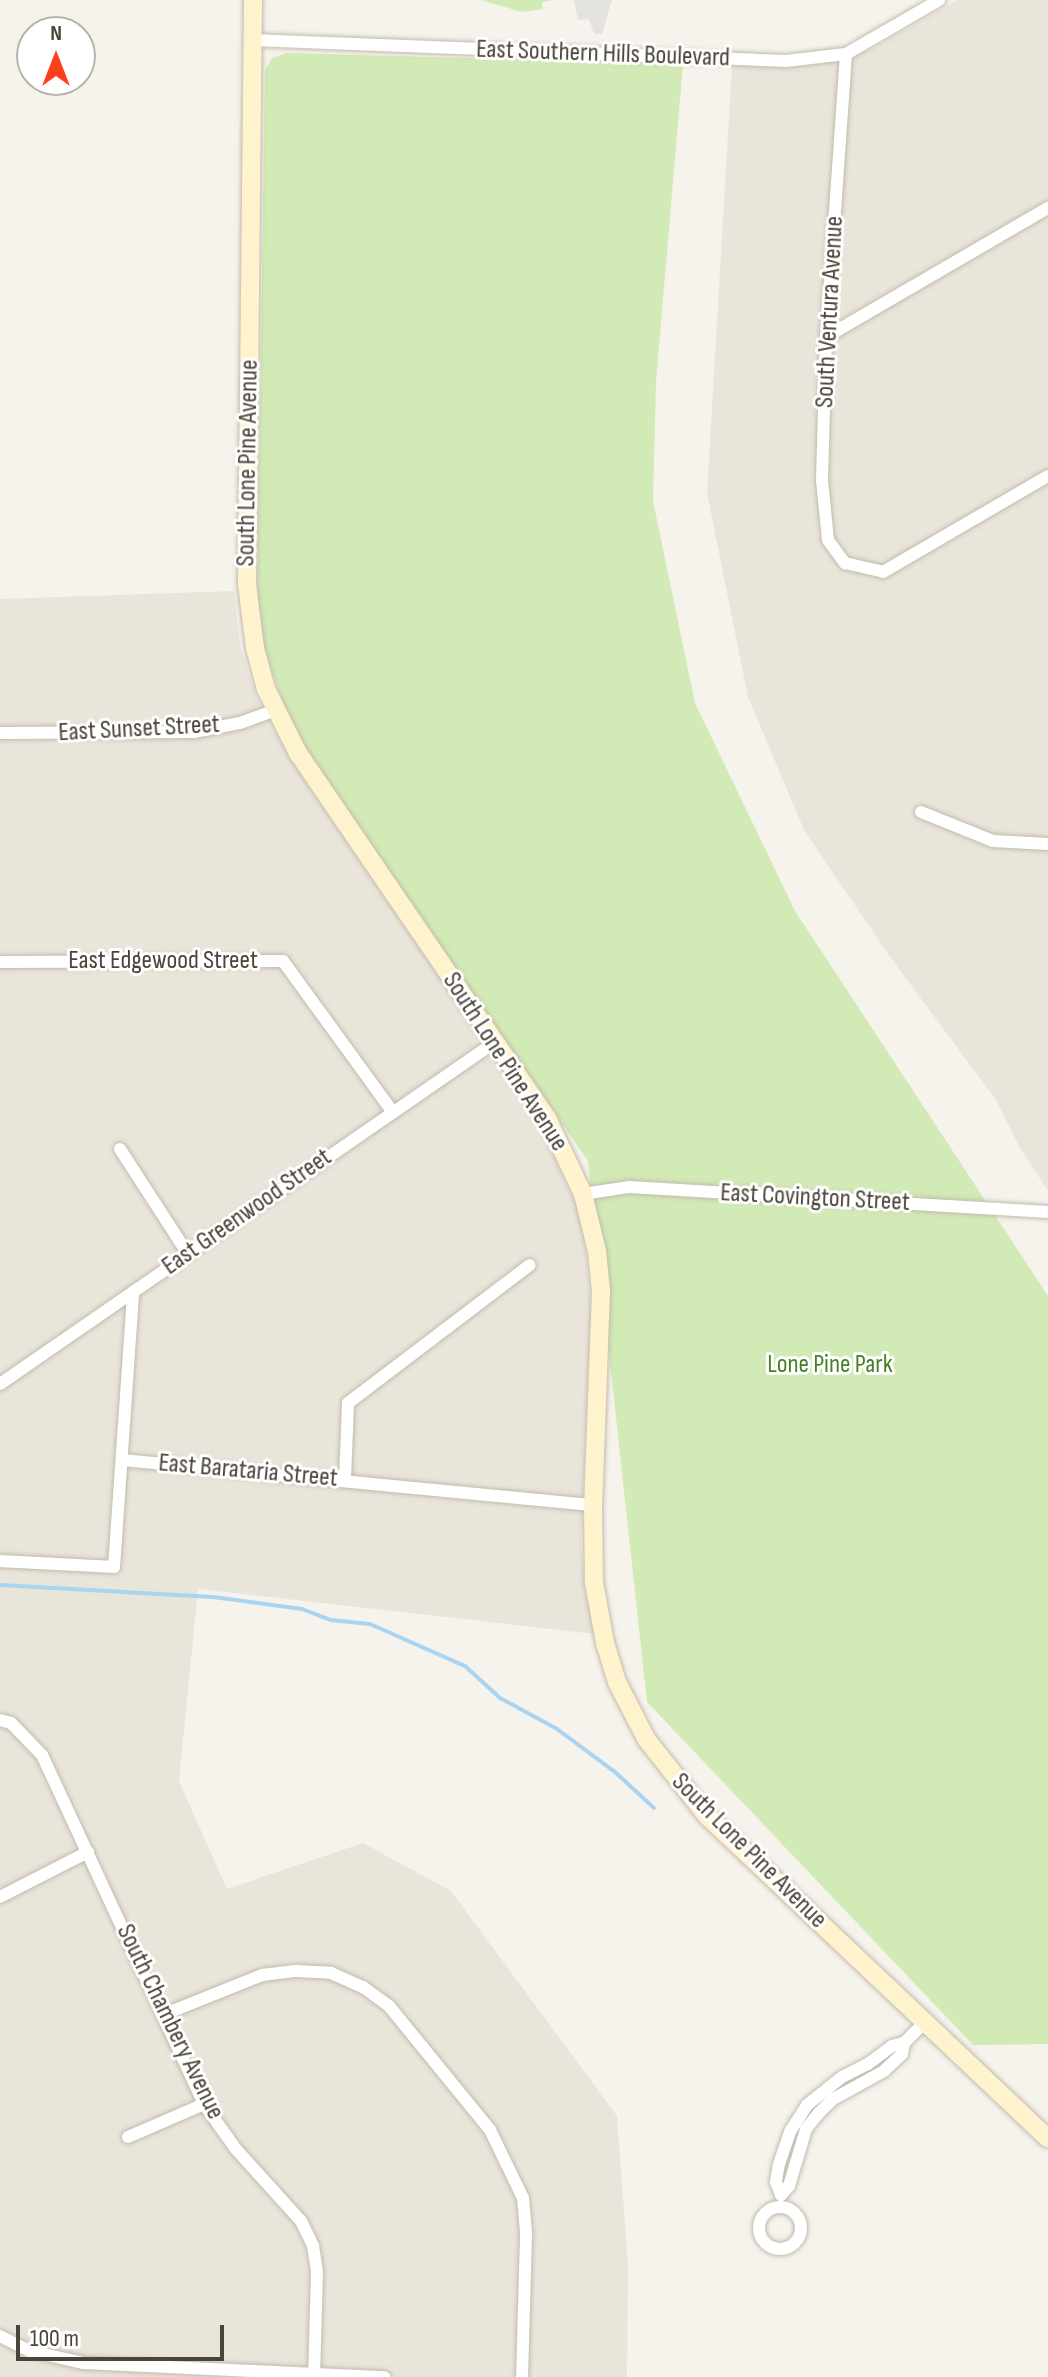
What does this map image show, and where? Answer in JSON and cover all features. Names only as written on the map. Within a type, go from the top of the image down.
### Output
[{"type":"main road","name":"South Lone Pine Avenue","points":[[253,0],[247,584],[255,648],[275,710],[311,774],[548,1120],[583,1194],[593,1232],[601,1291],[593,1505],[594,1582],[602,1633],[617,1682],[647,1740],[707,1816],[1048,2138]]},
{"type":"street","name":"East Southern Hills Boulevard","points":[[252,40],[786,61],[846,54],[939,0]]},
{"type":"street","name":"South Ventura Avenue","points":[[846,54],[826,337],[822,480],[828,540],[845,563],[883,572],[1048,476]]},
{"type":"street","points":[[826,337],[1048,208]]},
{"type":"street","name":"East Sunset Street","points":[[0,733],[194,732],[240,723],[275,710]]},
{"type":"street","points":[[921,812],[993,841],[1048,844]]},
{"type":"street","name":"East Edgewood Street","points":[[0,962],[283,961],[392,1111]]},
{"type":"street","name":"East Greenwood Street","points":[[0,1384],[495,1042]]},
{"type":"street","points":[[120,1149],[188,1254]]},
{"type":"street","name":"East Covington Street","points":[[583,1194],[629,1187],[1048,1212]]},
{"type":"street","points":[[345,1479],[348,1403],[530,1265]]},
{"type":"street","points":[[123,1460],[133,1292]]},
{"type":"street","name":"East Barataria Street","points":[[0,1561],[114,1567],[123,1460],[593,1505]]},
{"type":"street","name":"South Chambery Avenue","points":[[0,1720],[11,1723],[42,1755],[165,2014],[204,2104],[235,2148],[301,2221],[313,2246],[317,2272],[314,2375]]},
{"type":"street","points":[[0,1897],[88,1852]]},
{"type":"street","points":[[165,2014],[262,1975],[297,1971],[331,1973],[363,1987],[389,2006],[490,2130],[523,2198],[526,2236],[522,2377]]},
{"type":"street","points":[[780,2201],[776,2182],[791,2130],[812,2110],[821,2090],[887,2060],[892,2046],[904,2043],[925,2022]]},
{"type":"street","points":[[128,2137],[204,2104]]},
{"type":"street","points":[[0,2336],[30,2351],[83,2363],[385,2377]]},
{"type":"shaded area","points":[[574,0],[612,0],[602,34],[594,34],[589,19],[578,20]]},
{"type":"shaded area","points":[[957,0],[1048,0],[1048,1191],[1019,1146],[996,1100],[888,954],[804,830],[748,697],[707,493],[732,65],[807,65],[867,52]]},
{"type":"shaded area","points":[[234,591],[240,646],[255,693],[274,730],[312,792],[535,1115],[582,1218],[591,1302],[581,1545],[585,1591],[595,1634],[198,1589],[179,1781],[227,1889],[363,1843],[451,1891],[617,2116],[628,2266],[627,2377],[0,2377],[0,599]]},
{"type":"green space","points":[[481,0],[553,0],[542,2],[543,9],[522,12]]},
{"type":"green space","name":"Lone Pine Park","points":[[287,53],[683,64],[656,382],[653,501],[695,703],[795,911],[1048,1296],[1048,2044],[973,2045],[647,1702],[588,1161],[320,777],[288,715],[269,664],[257,616],[265,70],[272,58]]},
{"type":"waterway","points":[[0,1585],[213,1597],[302,1609],[331,1620],[370,1624],[465,1666],[500,1698],[557,1729],[615,1772],[654,1808]]}]
